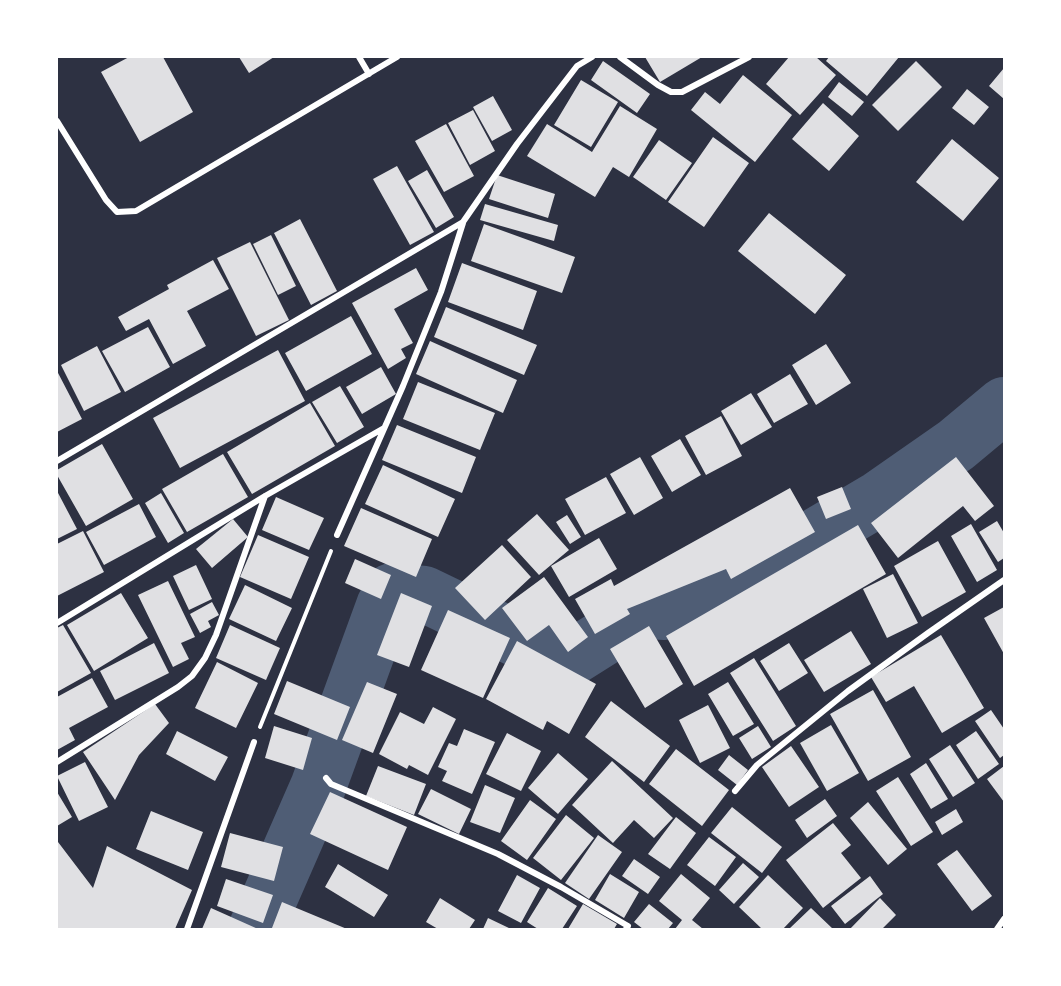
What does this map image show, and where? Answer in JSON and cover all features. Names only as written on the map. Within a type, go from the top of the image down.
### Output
[{"type":"street","points":[[359,57],[369,74]]},
{"type":"street","points":[[57,121],[106,200],[117,212],[136,211],[397,57]]},
{"type":"street","points":[[338,535],[441,292],[463,222],[517,144],[578,66],[592,57]]},
{"type":"street","points":[[620,57],[671,92],[682,92],[749,57]]},
{"type":"street","points":[[57,461],[463,222]]},
{"type":"street","points":[[57,622],[265,496],[384,428]]},
{"type":"street","points":[[57,762],[192,676],[205,658],[216,635],[265,496]]},
{"type":"street","points":[[735,791],[757,765],[848,691],[1004,580]]},
{"type":"street","points":[[187,929],[254,742]]},
{"type":"street","points":[[326,778],[331,784],[498,854],[628,926],[626,929]]},
{"type":"street","points":[[997,929],[1004,920]]},
{"type":"path","points":[[254,742],[338,535]]},
{"type":"building","points":[[129,57],[163,57],[193,112],[140,142],[101,72]]},
{"type":"building","points":[[239,57],[274,57],[249,73]]},
{"type":"building","points":[[645,57],[702,57],[660,82]]},
{"type":"building","points":[[789,57],[816,57],[836,75],[800,115],[766,84]]},
{"type":"building","points":[[829,57],[899,57],[867,96],[826,61]]},
{"type":"building","points":[[603,61],[650,94],[637,113],[591,80]]},
{"type":"building","points":[[916,61],[942,87],[898,131],[872,105]]},
{"type":"building","points":[[1004,68],[1004,99],[989,86]]},
{"type":"building","points":[[743,75],[792,115],[755,162],[691,110],[705,92],[720,104]]},
{"type":"building","points":[[581,80],[618,102],[591,147],[554,125]]},
{"type":"building","points":[[839,82],[864,102],[852,116],[828,97]]},
{"type":"building","points":[[967,89],[989,107],[974,125],[952,108]]},
{"type":"building","points":[[493,96],[512,130],[492,141],[473,107]]},
{"type":"building","points":[[823,103],[859,136],[829,171],[792,139]]},
{"type":"building","points":[[620,106],[657,129],[629,177],[613,167],[595,197],[527,156],[547,124],[592,152]]},
{"type":"building","points":[[473,110],[495,151],[470,165],[448,123]]},
{"type":"building","points":[[446,124],[474,176],[444,192],[415,141]]},
{"type":"building","points":[[713,137],[749,163],[704,227],[668,202]]},
{"type":"building","points":[[952,139],[999,178],[963,221],[916,182]]},
{"type":"building","points":[[659,140],[692,163],[666,200],[633,177]]},
{"type":"building","points":[[397,166],[434,232],[410,245],[373,179]]},
{"type":"building","points":[[427,170],[454,217],[436,228],[408,181]]},
{"type":"building","points":[[497,175],[555,194],[548,218],[489,199]]},
{"type":"building","points":[[485,204],[558,225],[554,241],[480,220]]},
{"type":"building","points":[[769,213],[846,275],[815,314],[738,251]]},
{"type":"building","points":[[300,219],[337,291],[311,305],[274,233]]},
{"type":"building","points":[[484,224],[575,257],[562,293],[471,261]]},
{"type":"building","points":[[271,235],[296,286],[278,295],[253,244]]},
{"type":"building","points":[[250,242],[289,320],[256,336],[217,258]]},
{"type":"building","points":[[213,260],[229,289],[187,311],[206,346],[173,364],[149,319],[126,331],[118,317],[169,289],[167,285]]},
{"type":"building","points":[[462,263],[537,291],[523,330],[448,302]]},
{"type":"building","points":[[416,268],[428,290],[394,309],[413,343],[401,349],[406,358],[388,369],[352,303]]},
{"type":"building","points":[[446,307],[537,345],[524,375],[434,337]]},
{"type":"building","points":[[351,316],[372,354],[306,391],[285,353]]},
{"type":"building","points":[[148,327],[170,367],[125,392],[102,351]]},
{"type":"building","points":[[430,341],[517,380],[503,413],[416,374]]},
{"type":"building","points":[[826,344],[851,383],[816,405],[792,365]]},
{"type":"building","points":[[97,346],[121,392],[84,411],[61,365]]},
{"type":"building","points":[[278,350],[305,401],[180,468],[153,418]]},
{"type":"building","points":[[381,367],[396,394],[362,414],[346,387]]},
{"type":"building","points":[[57,371],[82,419],[57,432]]},
{"type":"building","points":[[790,374],[808,404],[774,423],[757,394]]},
{"type":"building","points":[[418,382],[495,413],[480,450],[403,419]]},
{"type":"building","points":[[340,386],[364,427],[337,443],[312,402]]},
{"type":"building","points":[[751,393],[772,427],[741,445],[721,411]]},
{"type":"building","points":[[310,403],[335,446],[252,494],[227,452]]},
{"type":"building","points":[[721,416],[742,456],[706,475],[685,436]]},
{"type":"building","points":[[397,425],[476,457],[462,493],[382,460]]},
{"type":"building","points":[[680,439],[701,475],[672,492],[651,456]]},
{"type":"building","points":[[102,444],[133,499],[86,526],[57,475],[57,470]]},
{"type":"building","points":[[223,454],[248,497],[187,532],[162,489]]},
{"type":"building","points":[[640,457],[663,498],[634,515],[610,474]]},
{"type":"building","points":[[956,457],[994,506],[975,521],[963,506],[898,558],[871,523]]},
{"type":"building","points":[[383,465],[455,499],[438,537],[365,504]]},
{"type":"building","points":[[606,477],[626,513],[585,535],[565,499]]},
{"type":"building","points":[[842,487],[851,509],[826,519],[817,497]]},
{"type":"building","points":[[790,488],[815,532],[731,579],[726,569],[627,609],[630,614],[595,634],[575,599],[611,579],[614,586]]},
{"type":"building","points":[[57,491],[77,529],[57,539]]},
{"type":"building","points":[[161,493],[184,533],[168,543],[145,503]]},
{"type":"building","points":[[276,497],[324,518],[309,550],[262,530]]},
{"type":"building","points":[[139,504],[156,537],[104,565],[86,532]]},
{"type":"building","points":[[361,508],[432,539],[416,577],[344,546]]},
{"type":"building","points":[[537,514],[569,550],[539,575],[507,540]]},
{"type":"building","points":[[567,515],[581,537],[570,544],[556,522]]},
{"type":"building","points":[[233,519],[248,537],[212,568],[196,549]]},
{"type":"building","points":[[997,521],[1004,533],[1004,558],[998,562],[979,532]]},
{"type":"building","points":[[971,524],[997,570],[977,582],[951,536]]},
{"type":"building","points":[[858,525],[886,574],[694,686],[666,636]]},
{"type":"building","points":[[83,531],[104,572],[57,596],[57,544]]},
{"type":"building","points":[[258,535],[309,557],[291,599],[240,577]]},
{"type":"building","points":[[599,538],[617,569],[569,597],[551,566]]},
{"type":"building","points":[[938,541],[966,592],[922,617],[894,566]]},
{"type":"building","points":[[502,545],[531,577],[485,620],[455,588]]},
{"type":"building","points":[[355,559],[391,575],[381,599],[345,583]]},
{"type":"building","points":[[196,565],[212,599],[189,610],[173,576]]},
{"type":"building","points":[[893,574],[918,623],[887,638],[863,589]]},
{"type":"building","points":[[544,577],[588,637],[568,652],[549,625],[527,641],[502,608]]},
{"type":"building","points":[[168,581],[195,637],[181,643],[189,659],[173,667],[138,595]]},
{"type":"building","points":[[245,585],[292,608],[276,641],[229,619]]},
{"type":"building","points":[[121,593],[148,638],[94,671],[67,625]]},
{"type":"building","points":[[401,593],[432,606],[409,667],[377,655]]},
{"type":"building","points":[[212,602],[219,615],[208,621],[211,627],[200,633],[190,614]]},
{"type":"building","points":[[1004,607],[1004,654],[984,618]]},
{"type":"building","points":[[448,610],[510,638],[483,698],[421,670]]},
{"type":"building","points":[[63,625],[91,673],[57,692],[57,628]]},
{"type":"building","points":[[230,625],[280,648],[266,680],[216,658]]},
{"type":"building","points":[[649,626],[683,684],[645,708],[610,649]]},
{"type":"building","points":[[851,631],[871,664],[824,692],[804,660]]},
{"type":"building","points":[[941,635],[984,708],[942,733],[914,686],[886,702],[871,677]]},
{"type":"building","points":[[517,641],[596,684],[569,734],[547,721],[543,730],[486,699]]},
{"type":"building","points":[[154,643],[169,673],[115,700],[100,671]]},
{"type":"building","points":[[789,643],[808,673],[779,691],[760,661]]},
{"type":"building","points":[[754,658],[796,726],[773,741],[730,673]]},
{"type":"building","points":[[217,662],[258,683],[236,728],[195,708]]},
{"type":"building","points":[[92,678],[108,707],[69,728],[75,740],[57,750],[57,697]]},
{"type":"building","points":[[287,681],[350,707],[337,740],[274,714]]},
{"type":"building","points":[[367,682],[397,694],[373,753],[342,740]]},
{"type":"building","points":[[728,682],[754,724],[733,736],[708,694]]},
{"type":"building","points":[[873,690],[911,757],[868,781],[830,714]]},
{"type":"building","points":[[611,701],[670,746],[644,782],[585,737]]},
{"type":"building","points":[[155,704],[169,723],[139,755],[115,800],[83,752]]},
{"type":"building","points":[[708,705],[730,748],[700,763],[679,720]]},
{"type":"building","points":[[433,707],[456,719],[428,775],[409,765],[407,769],[379,754],[400,712],[424,724]]},
{"type":"building","points":[[991,710],[1004,729],[1004,755],[1000,758],[975,721]]},
{"type":"building","points":[[831,725],[859,773],[827,791],[800,743]]},
{"type":"building","points":[[274,726],[312,738],[303,770],[265,758]]},
{"type":"building","points":[[758,726],[771,747],[752,759],[739,738]]},
{"type":"building","points":[[464,729],[495,742],[472,794],[442,781],[447,771],[438,767],[449,743],[457,746]]},
{"type":"building","points":[[177,731],[228,757],[215,781],[166,754]]},
{"type":"building","points":[[976,731],[999,764],[978,779],[956,745]]},
{"type":"building","points":[[507,733],[541,751],[521,791],[486,774]]},
{"type":"building","points":[[950,745],[975,783],[953,797],[929,759]]},
{"type":"building","points":[[791,746],[819,787],[789,807],[762,767]]},
{"type":"building","points":[[676,749],[729,790],[702,826],[649,784]]},
{"type":"building","points":[[558,753],[588,779],[558,814],[528,788]]},
{"type":"building","points":[[729,755],[748,770],[737,785],[718,770]]},
{"type":"building","points":[[612,761],[673,818],[654,838],[634,820],[613,843],[572,805]]},
{"type":"building","points":[[85,762],[108,807],[79,821],[57,776]]},
{"type":"building","points":[[926,763],[948,799],[931,809],[910,774]]},
{"type":"building","points":[[378,766],[426,784],[414,815],[366,796]]},
{"type":"building","points":[[1004,766],[1004,802],[987,779]]},
{"type":"building","points":[[898,777],[933,832],[911,846],[876,791]]},
{"type":"building","points":[[485,785],[515,798],[500,833],[470,822]]},
{"type":"building","points":[[431,789],[471,809],[459,834],[418,814]]},
{"type":"building","points":[[57,792],[72,817],[57,826]]},
{"type":"building","points":[[330,792],[407,827],[388,870],[310,834]]},
{"type":"building","points":[[825,799],[837,816],[807,838],[795,820]]},
{"type":"building","points":[[530,800],[556,819],[527,860],[501,841]]},
{"type":"building","points":[[868,802],[907,849],[888,865],[850,818]]},
{"type":"building","points":[[732,807],[782,847],[762,873],[711,833]]},
{"type":"building","points":[[956,809],[963,822],[942,835],[935,822]]},
{"type":"building","points":[[151,811],[203,832],[188,870],[136,849]]},
{"type":"building","points":[[566,815],[594,838],[561,880],[533,858]]},
{"type":"building","points":[[676,817],[696,833],[670,869],[648,854]]},
{"type":"building","points":[[833,823],[851,845],[841,853],[861,878],[823,908],[786,860]]},
{"type":"building","points":[[230,833],[283,847],[274,881],[221,867]]},
{"type":"building","points":[[598,835],[622,852],[589,899],[565,883]]},
{"type":"building","points":[[709,837],[736,857],[715,886],[687,865]]},
{"type":"building","points":[[58,842],[93,888],[107,846],[192,890],[175,929],[57,929]]},
{"type":"building","points":[[957,850],[992,896],[972,911],[937,864]]},
{"type":"building","points":[[634,859],[660,877],[648,894],[622,876]]},
{"type":"building","points":[[743,863],[759,877],[734,904],[719,890]]},
{"type":"building","points":[[338,864],[388,895],[374,917],[325,887]]},
{"type":"building","points":[[610,874],[639,892],[624,918],[595,900]]},
{"type":"building","points":[[681,874],[710,898],[692,920],[703,929],[675,929],[682,920],[659,901]]},
{"type":"building","points":[[517,875],[540,888],[521,923],[498,911]]},
{"type":"building","points":[[768,875],[803,908],[783,929],[762,929],[739,907]]},
{"type":"building","points":[[870,876],[883,894],[845,924],[831,906]]},
{"type":"building","points":[[226,879],[273,895],[263,923],[217,906]]},
{"type":"building","points":[[548,888],[577,906],[562,929],[538,929],[527,922]]},
{"type":"building","points":[[440,898],[475,920],[469,929],[438,929],[426,922]]},
{"type":"building","points":[[880,898],[896,915],[882,929],[850,929]]},
{"type":"building","points":[[282,902],[347,929],[272,928]]},
{"type":"building","points":[[583,904],[617,924],[614,929],[568,929]]},
{"type":"building","points":[[649,904],[673,923],[668,929],[643,929],[634,922]]},
{"type":"building","points":[[211,908],[258,929],[202,929]]},
{"type":"building","points":[[811,908],[833,929],[789,929]]},
{"type":"building","points":[[488,918],[511,929],[483,929]]},
{"type":"waterway","points":[[256,929],[318,787],[384,606],[392,591],[424,594],[565,662],[646,611],[665,612],[719,584],[733,585],[880,498],[956,445],[1004,405]]}]
